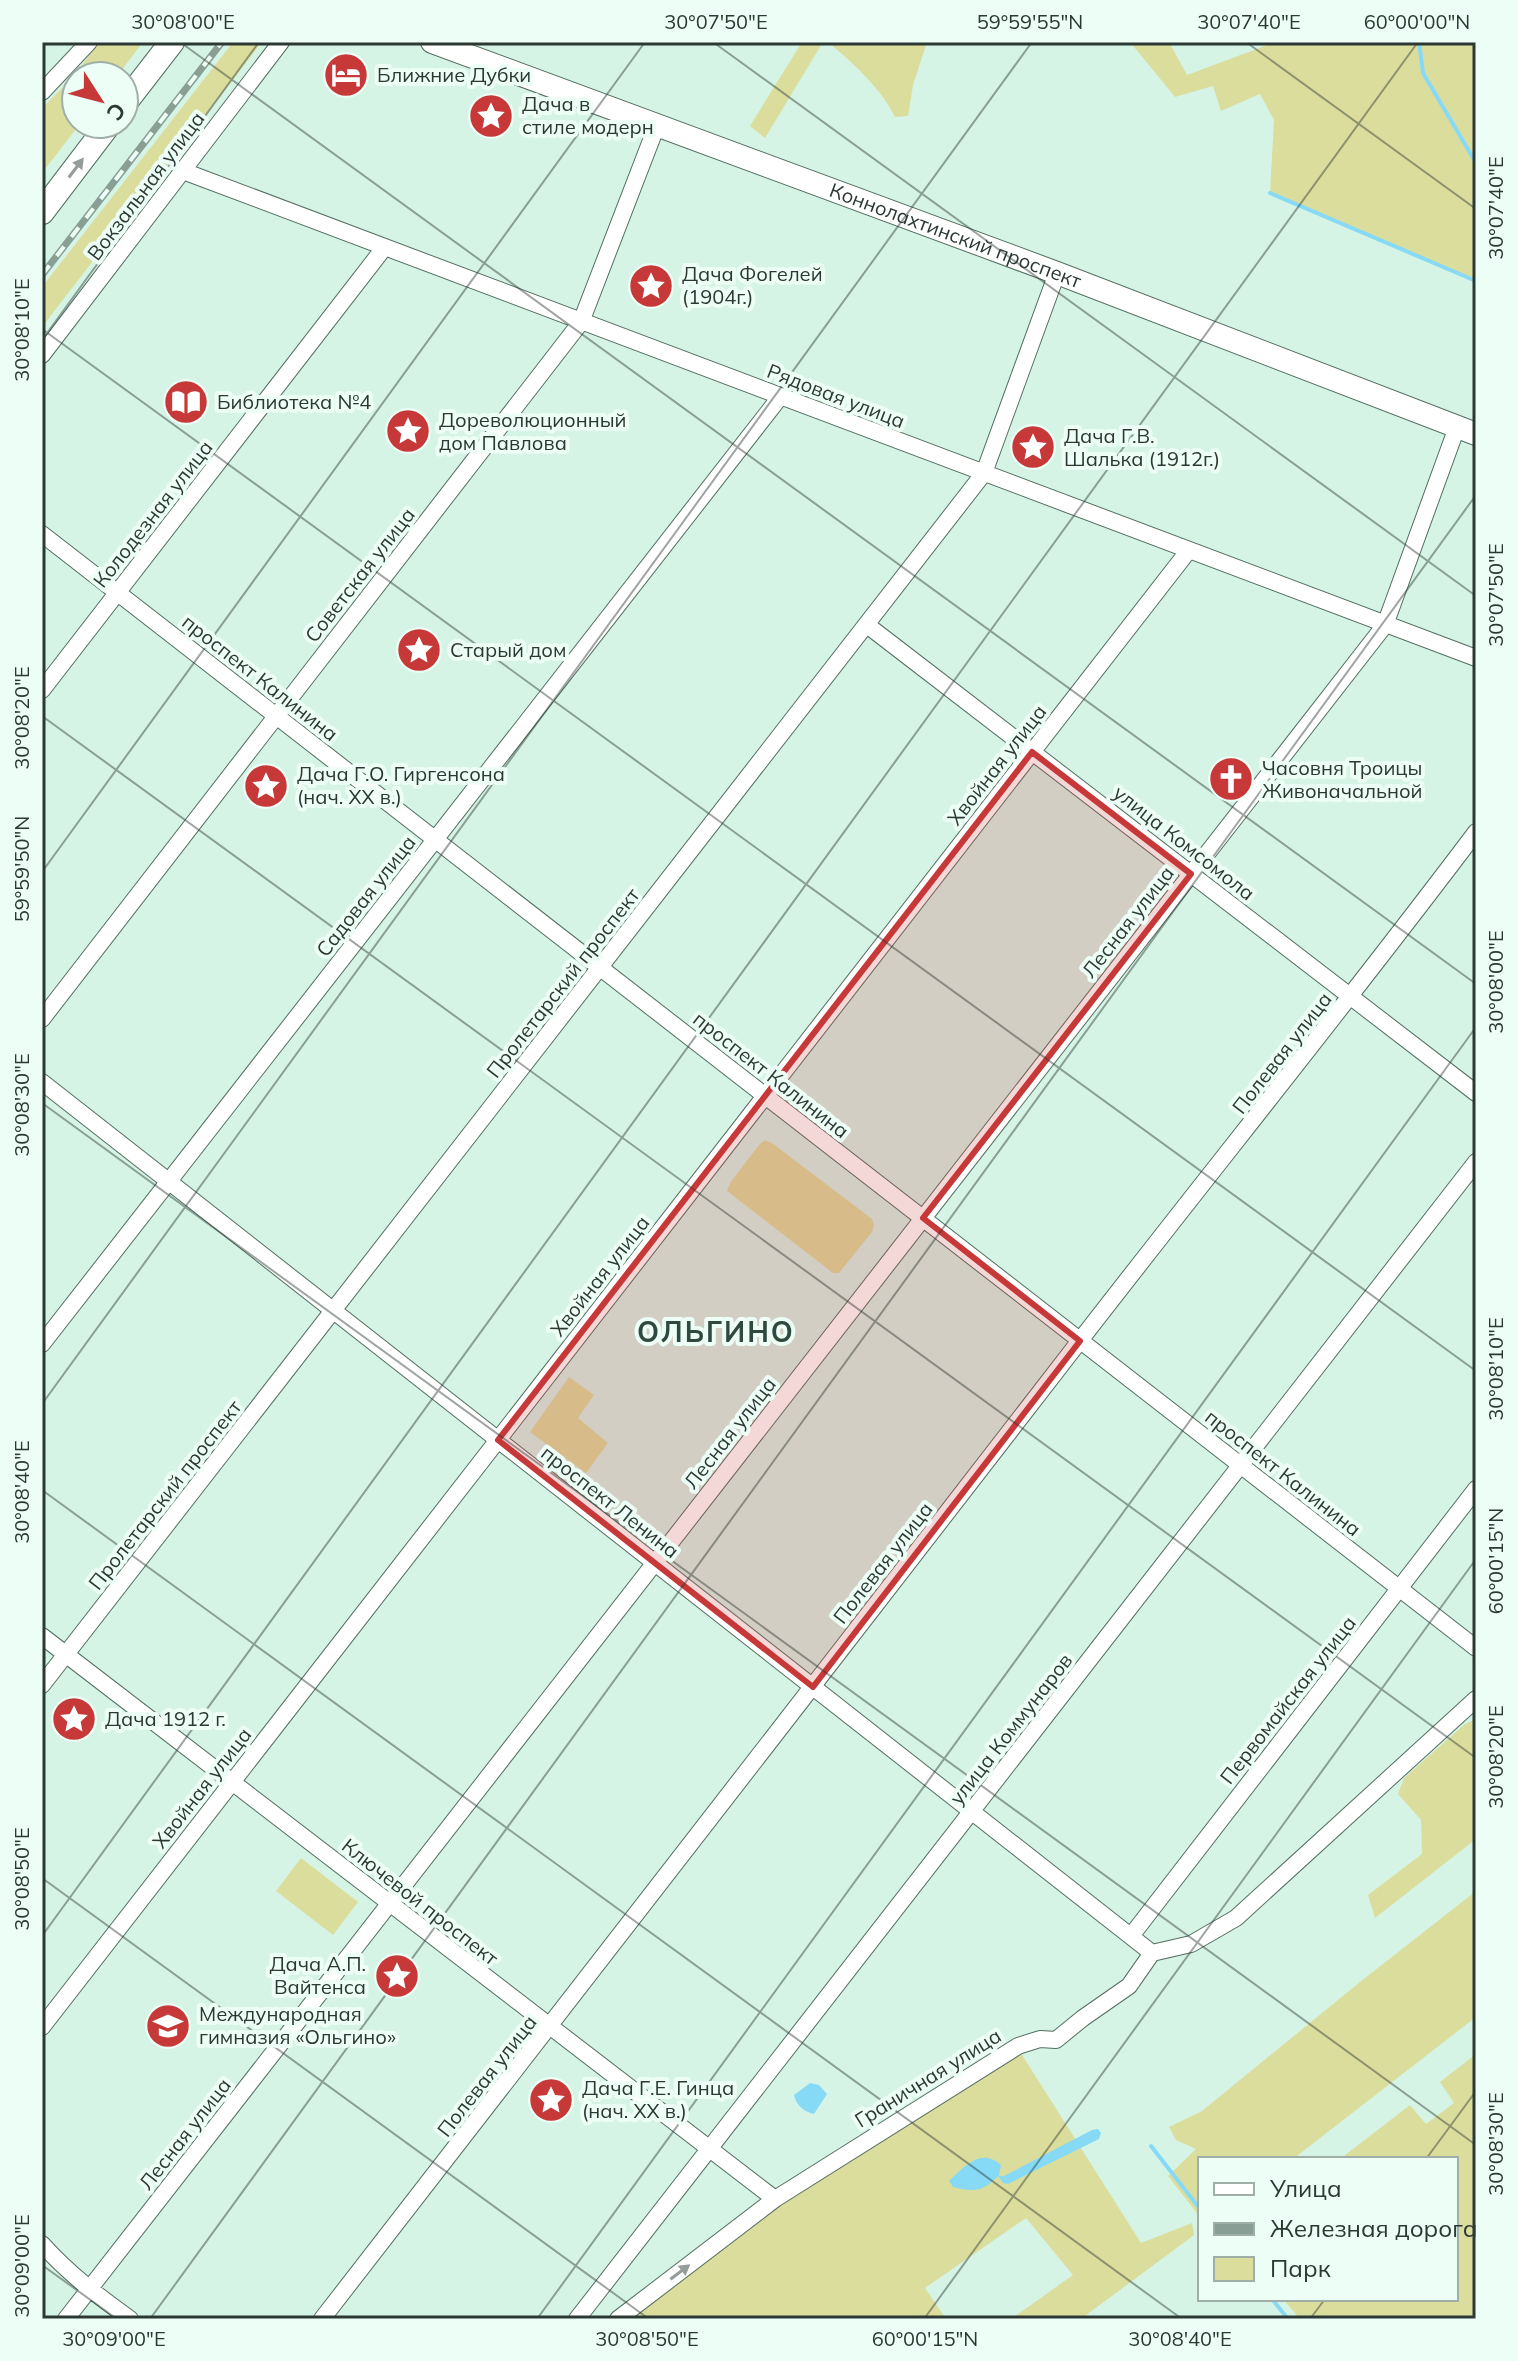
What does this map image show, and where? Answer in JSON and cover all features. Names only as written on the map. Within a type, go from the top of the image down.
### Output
[{"type":"main road","points":[[140,83],[172,42]]},
{"type":"main road","name":"Коннолахтинский проспект","points":[[432,42],[1057,273],[1466,431]]},
{"type":"main road","points":[[42,212],[97,140]]},
{"type":"street","points":[[42,92],[89,42]]},
{"type":"street","name":"Вокзальная улица","points":[[42,355],[281,42]]},
{"type":"street","name":"Советская улица","points":[[42,1019],[581,322],[657,125]]},
{"type":"street","name":"Рядовая улица","points":[[183,171],[1476,658]]},
{"type":"street","name":"Колодезная улица","points":[[42,690],[384,248]]},
{"type":"street","name":"Пролетарский проспект","points":[[42,1685],[984,473],[1057,273]]},
{"type":"street","name":"Садовая улица","points":[[42,1344],[780,397]]},
{"type":"street","name":"Лесная улица","points":[[66,2319],[1385,625],[1466,431]]},
{"type":"street","name":"проспект Калинина","points":[[42,534],[1476,1648]]},
{"type":"street","name":"Хвойная улица","points":[[42,2027],[1189,550]]},
{"type":"street","name":"улица Комсомола","points":[[867,625],[1476,1093]]},
{"type":"street","name":"Полевая улица","points":[[322,2319],[1080,1341],[1351,997],[1476,832]]},
{"type":"street","name":"проспект Ленина","points":[[42,1082],[1152,1953]]},
{"type":"street","name":"улица Коммунаров","points":[[577,2319],[1476,1162]]},
{"type":"street","name":"Первомайская улица","points":[[1131,1936],[1476,1489]]},
{"type":"street","name":"Ключевой проспект","points":[[42,1636],[775,2199]]},
{"type":"street","points":[[1152,1953],[1191,1944],[1236,1918],[1476,1699]]},
{"type":"street","name":"Граничная улица","points":[[618,2319],[775,2199],[1018,2046],[1040,2039],[1056,2040],[1129,1986],[1152,1953]]},
{"type":"street","points":[[42,2244],[89,2290],[130,2319]]},
{"type":"highlighted area","points":[[1032,752],[1191,874],[923,1218],[1080,1341],[813,1687],[498,1440]]},
{"type":"green space","points":[[99,42],[143,42],[129,60],[86,60]]},
{"type":"green space","points":[[233,42],[262,42],[42,327],[42,287]]},
{"type":"green space","points":[[802,42],[823,42],[765,138],[750,126]]},
{"type":"green space","points":[[828,42],[927,42],[913,85],[908,116],[895,117],[874,86]]},
{"type":"green space","points":[[1130,42],[1169,42],[1187,75],[1275,42],[1476,42],[1476,281],[1270,193],[1274,120],[1260,94],[1221,111],[1213,86],[1175,97]]},
{"type":"green space","points":[[60,90],[60,140],[68,140],[42,173],[42,108]]},
{"type":"green space","points":[[765,1140],[872,1219],[872,1232],[839,1273],[833,1273],[727,1191]]},
{"type":"green space","points":[[569,1377],[594,1395],[578,1418],[608,1443],[586,1473],[530,1432]]},
{"type":"green space","points":[[1476,1719],[1476,1839],[1375,1918],[1368,1895],[1422,1854],[1421,1820],[1398,1794],[1404,1778],[1465,1724]]},
{"type":"green space","points":[[301,1858],[358,1902],[333,1935],[276,1891]]},
{"type":"green space","points":[[1476,1891],[1476,2017],[1296,2157],[1198,2157],[1198,2214],[1168,2176],[1196,2149],[1176,2140],[1169,2127],[1202,2111]]},
{"type":"green space","points":[[1019,2050],[1141,2243],[1192,2223],[1194,2235],[1081,2319],[1011,2319],[1073,2275],[1026,2218],[925,2288],[946,2319],[626,2319],[779,2204]]},
{"type":"green space","points":[[1476,2054],[1476,2319],[1300,2319],[1285,2301],[1458,2301],[1458,2157],[1343,2157],[1410,2105],[1426,2124],[1454,2103],[1440,2082]]},
{"type":"water","points":[[810,2083],[819,2085],[827,2094],[814,2114],[801,2108],[794,2095]]},
{"type":"water","points":[[1098,2129],[1101,2133],[1099,2139],[1008,2184],[998,2176],[983,2188],[973,2190],[953,2187],[949,2181],[980,2158],[994,2160],[1001,2165],[999,2176],[1004,2176]]},
{"type":"waterway","points":[[1419,42],[1423,73],[1476,163]]},
{"type":"waterway","points":[[1270,193],[1476,281]]},
{"type":"waterway","points":[[1151,2146],[1198,2206]]},
{"type":"waterway","points":[[1274,2301],[1288,2319]]},
{"type":"railway","points":[[42,275],[222,42]]},
{"type":"place","name":"Ближние Дубки","points":[[346,75]]},
{"type":"place","name":"Дача в стиле модерн","points":[[491,116]]},
{"type":"place","name":"Дача Фогелей (1904г.)","points":[[651,286]]},
{"type":"place","name":"Библиотека №4","points":[[186,402]]},
{"type":"place","name":"Дореволюционный дом Павлова","points":[[408,431]]},
{"type":"place","name":"Дача Г.В. Шалька (1912г.)","points":[[1033,447]]},
{"type":"place","name":"Старый дом","points":[[419,650]]},
{"type":"place","name":"Часовня Троицы Живоначальной","points":[[1231,779]]},
{"type":"place","name":"Дача Г.О. Гиргенсона (нач. XX в.)","points":[[266,786]]},
{"type":"place","name":"Дача 1912 г.","points":[[74,1719]]},
{"type":"place","name":"Дача А.П. Вайтенса","points":[[397,1976]]},
{"type":"place","name":"Международная гимназия «Ольгино»","points":[[168,2026]]},
{"type":"place","name":"Дача Г.Е. Гинца (нач. XX в.)","points":[[551,2100]]},
{"type":"district","name":"ОЛЬГИНО","points":[[716,1332]]}]
